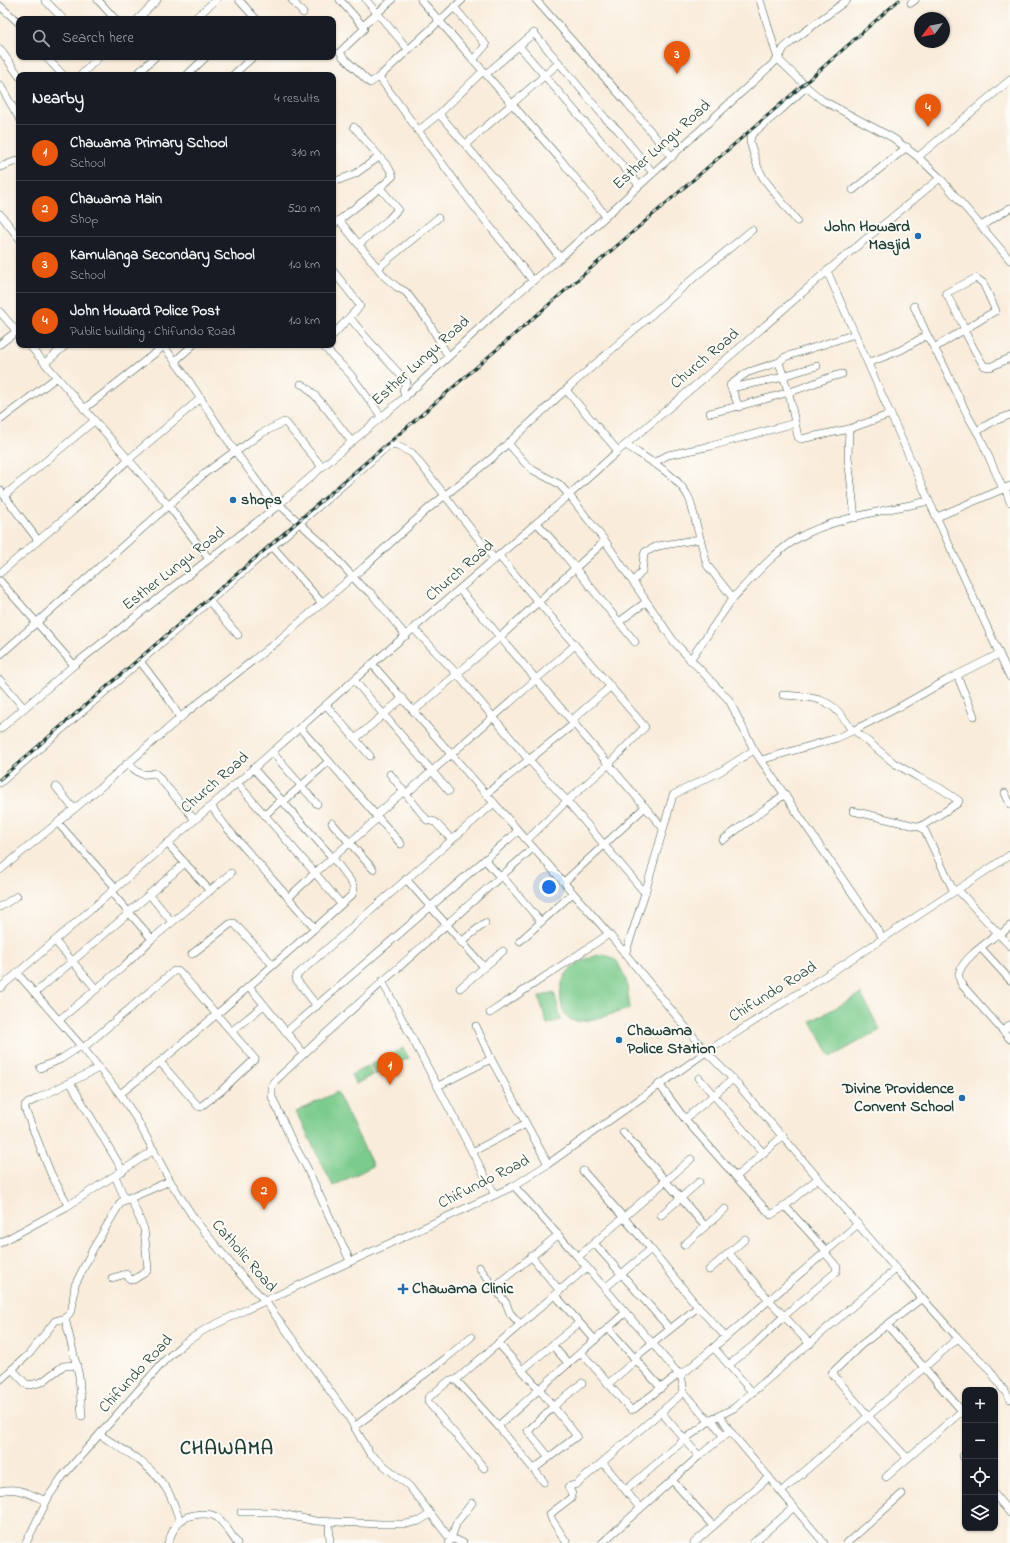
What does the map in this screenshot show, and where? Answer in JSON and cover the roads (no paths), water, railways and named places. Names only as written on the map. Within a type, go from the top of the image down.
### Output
[{"type":"street","points":[[46,0],[60,16]]},
{"type":"street","points":[[98,0],[112,16]]},
{"type":"street","points":[[197,16],[216,0]]},
{"type":"street","points":[[239,0],[250,16]]},
{"type":"street","points":[[292,0],[304,13]]},
{"type":"street","points":[[340,0],[363,26]]},
{"type":"street","points":[[366,0],[408,49]]},
{"type":"street","points":[[392,0],[363,26],[363,31],[340,52],[370,83],[379,77],[462,0]]},
{"type":"street","points":[[421,0],[561,160],[605,215]]},
{"type":"street","points":[[536,0],[628,104],[672,157]]},
{"type":"street","points":[[760,0],[778,59],[806,87],[822,100],[893,138],[918,156],[940,178],[1010,260]]},
{"type":"street","name":"Esther Lungu Road","points":[[0,729],[74,666],[276,507],[405,397],[448,356],[672,157],[778,59],[784,48],[847,0]]},
{"type":"street","points":[[140,16],[153,1]]},
{"type":"street","points":[[0,6],[16,20]]},
{"type":"street","points":[[454,7],[486,45],[473,60]]},
{"type":"street","points":[[418,131],[484,73],[534,33],[606,119],[618,130],[654,173]]},
{"type":"street","points":[[519,46],[639,185]]},
{"type":"street","points":[[0,49],[16,72]]},
{"type":"street","points":[[49,60],[60,72]]},
{"type":"street","points":[[84,72],[96,60]]},
{"type":"street","points":[[139,72],[152,60]]},
{"type":"street","points":[[190,72],[203,60]]},
{"type":"street","points":[[237,72],[250,60]]},
{"type":"street","points":[[466,144],[559,63]]},
{"type":"street","points":[[379,77],[418,131],[533,281]]},
{"type":"street","points":[[918,156],[1009,83]]},
{"type":"street","points":[[0,85],[16,113]]},
{"type":"street","points":[[796,222],[764,179],[758,168],[750,142],[751,135],[806,87]]},
{"type":"street","points":[[439,114],[540,231],[560,258]]},
{"type":"street","points":[[354,127],[390,168],[393,176],[336,222],[359,244],[390,282],[406,292],[428,322],[448,356]]},
{"type":"street","points":[[853,190],[907,147]]},
{"type":"street","points":[[336,181],[356,174],[379,157]]},
{"type":"street","points":[[0,168],[16,161]]},
{"type":"street","name":"Church Road","points":[[0,988],[211,806],[372,664],[497,558],[618,451],[827,271],[940,178]]},
{"type":"street","points":[[359,244],[398,210],[380,188]]},
{"type":"street","points":[[981,226],[1010,208]]},
{"type":"street","points":[[0,214],[16,234]]},
{"type":"street","points":[[378,268],[438,218]]},
{"type":"street","points":[[0,870],[58,823],[180,718],[257,658],[445,495],[491,459],[566,390],[752,230]]},
{"type":"street","points":[[827,271],[929,501],[1009,674]]},
{"type":"street","points":[[336,275],[359,304],[358,308],[350,318],[336,332]]},
{"type":"street","points":[[934,348],[965,330],[996,311],[983,283],[976,278],[946,293],[965,330],[972,347],[984,366],[990,367],[1010,358]]},
{"type":"street","points":[[914,306],[968,416],[1006,487],[1010,502]]},
{"type":"street","points":[[0,312],[16,331]]},
{"type":"street","points":[[350,318],[407,382],[403,388],[405,397]]},
{"type":"street","points":[[0,344],[16,334]]},
{"type":"street","points":[[739,407],[731,388],[731,383],[748,372],[779,362],[784,357],[855,334]]},
{"type":"street","points":[[868,363],[901,350],[927,335]]},
{"type":"street","points":[[32,348],[94,421],[129,458],[169,506],[209,559]]},
{"type":"street","points":[[45,363],[62,348]]},
{"type":"street","points":[[84,409],[161,348]]},
{"type":"street","points":[[165,348],[201,398],[235,451],[276,507],[282,507],[326,547],[361,586],[371,593],[406,636]]},
{"type":"street","points":[[175,361],[190,348]]},
{"type":"street","points":[[325,348],[351,375],[381,416]]},
{"type":"street","points":[[779,362],[789,392],[794,423],[798,437],[801,439],[849,429],[891,414]]},
{"type":"street","points":[[731,388],[784,377],[817,366]]},
{"type":"street","points":[[710,413],[739,407],[842,374]]},
{"type":"street","points":[[0,420],[57,377]]},
{"type":"street","points":[[301,384],[306,387],[322,404],[352,442]]},
{"type":"street","points":[[566,390],[618,451]]},
{"type":"street","points":[[0,573],[73,512],[129,458],[201,398]]},
{"type":"street","points":[[977,431],[992,422],[1010,415]]},
{"type":"street","points":[[38,540],[2,493],[94,421]]},
{"type":"street","points":[[0,655],[205,473],[260,434],[286,422],[322,467]]},
{"type":"street","points":[[653,462],[668,455],[711,446],[794,423]]},
{"type":"street","points":[[849,429],[849,469],[855,518]]},
{"type":"street","points":[[508,443],[533,470],[559,484],[569,495],[605,541],[675,643],[729,700],[754,750],[883,938]]},
{"type":"street","points":[[626,445],[653,462],[674,478],[687,492],[707,566],[733,598]]},
{"type":"street","points":[[0,783],[209,601],[274,547],[388,446],[397,446],[412,453],[497,558],[539,602],[645,727],[527,840]]},
{"type":"street","points":[[937,517],[1006,487]]},
{"type":"street","points":[[690,660],[733,598],[771,559],[797,539],[827,526],[929,501]]},
{"type":"street","points":[[537,523],[635,642]]},
{"type":"street","points":[[633,582],[643,568],[645,552],[658,546],[700,539]]},
{"type":"street","points":[[414,711],[500,637],[605,541]]},
{"type":"street","points":[[274,547],[322,602]]},
{"type":"street","points":[[0,581],[74,666]]},
{"type":"street","points":[[460,590],[663,828]]},
{"type":"street","points":[[209,601],[238,635]]},
{"type":"street","points":[[620,622],[646,602]]},
{"type":"street","points":[[414,629],[457,674],[645,893]]},
{"type":"street","points":[[288,898],[377,816],[433,771],[575,645]]},
{"type":"street","points":[[761,760],[837,738],[853,731],[999,654]]},
{"type":"street","points":[[140,661],[170,701],[180,718]]},
{"type":"street","points":[[372,664],[609,934],[706,1052],[733,1079],[896,1269],[989,1370],[1010,1399]]},
{"type":"street","points":[[957,675],[974,716]]},
{"type":"street","points":[[0,680],[24,708]]},
{"type":"street","points":[[354,680],[449,791]]},
{"type":"street","points":[[486,794],[530,760],[610,686]]},
{"type":"street","points":[[783,695],[814,698],[826,702],[836,708],[845,718],[853,731],[894,763],[918,777],[936,785],[959,801],[920,827]]},
{"type":"street","points":[[356,739],[403,698]]},
{"type":"street","points":[[326,705],[370,756]]},
{"type":"street","points":[[300,728],[401,844]]},
{"type":"street","points":[[625,955],[645,893],[673,795],[721,771],[754,750]]},
{"type":"street","points":[[272,752],[317,804]]},
{"type":"street","points":[[265,815],[329,761]]},
{"type":"street","points":[[127,763],[142,775],[156,774],[194,820]]},
{"type":"street","points":[[120,1094],[249,986],[352,895],[354,889],[352,883],[332,857],[253,768]]},
{"type":"street","points":[[390,774],[427,820],[435,822],[452,840]]},
{"type":"street","points":[[237,783],[341,904]]},
{"type":"street","points":[[56,787],[74,809]]},
{"type":"street","points":[[1005,793],[1010,804]]},
{"type":"street","points":[[722,840],[785,794]]},
{"type":"street","points":[[317,1006],[296,979],[297,975],[494,803]]},
{"type":"street","points":[[211,806],[227,828],[315,928]]},
{"type":"street","points":[[564,882],[645,807]]},
{"type":"street","points":[[853,811],[920,827],[925,832],[956,891],[1000,934],[1010,946]]},
{"type":"street","points":[[58,823],[114,890],[129,912],[152,939]]},
{"type":"street","points":[[332,824],[373,869]]},
{"type":"street","points":[[286,1032],[518,831]]},
{"type":"street","points":[[167,843],[210,891]]},
{"type":"street","points":[[350,1261],[272,1097],[272,1086],[275,1081],[382,981],[533,848]]},
{"type":"street","name":"Chifundo Road","points":[[26,1543],[46,1501],[62,1477],[166,1360],[183,1344],[204,1330],[514,1186],[548,1164],[706,1052],[1010,855]]},
{"type":"street","points":[[485,860],[542,922]]},
{"type":"street","points":[[35,993],[184,863]]},
{"type":"street","points":[[59,1020],[231,873]]},
{"type":"street","points":[[406,879],[445,925],[484,967]]},
{"type":"street","points":[[520,941],[573,893]]},
{"type":"street","points":[[149,894],[172,922]]},
{"type":"street","points":[[0,907],[17,896]]},
{"type":"street","points":[[192,954],[230,924],[234,923],[273,965]]},
{"type":"street","points":[[461,942],[485,923]]},
{"type":"street","points":[[1010,926],[968,959],[962,966],[959,973],[962,985],[1010,1039]]},
{"type":"street","points":[[490,1013],[609,934]]},
{"type":"street","points":[[55,941],[96,989]]},
{"type":"street","points":[[981,948],[1010,980]]},
{"type":"street","points":[[460,988],[503,951]]},
{"type":"street","points":[[40,1068],[61,1059],[82,1047],[174,971],[180,972],[255,1059],[221,1091],[200,1107],[160,1062]]},
{"type":"street","name":"Catholic Road","points":[[17,973],[82,1047],[120,1094],[136,1118],[170,1181],[195,1220],[211,1241],[265,1301],[313,1366],[370,1454],[409,1486],[450,1541],[463,1543]]},
{"type":"street","points":[[382,981],[494,1195]]},
{"type":"street","points":[[249,986],[304,1054]]},
{"type":"street","points":[[232,1031],[264,1005]]},
{"type":"street","points":[[1003,1031],[1010,1025]]},
{"type":"street","points":[[476,1026],[548,1164]]},
{"type":"street","points":[[438,1086],[492,1059]]},
{"type":"street","points":[[68,1205],[51,1174],[25,1109],[25,1105],[98,1068]]},
{"type":"street","points":[[699,1078],[763,1153]]},
{"type":"street","points":[[686,1119],[733,1079]]},
{"type":"street","points":[[70,1082],[123,1171]]},
{"type":"street","points":[[659,1084],[686,1119],[770,1215],[773,1215],[785,1206],[818,1178]]},
{"type":"street","points":[[472,1152],[526,1124]]},
{"type":"street","points":[[623,1132],[705,1226]]},
{"type":"street","points":[[736,1177],[782,1136]]},
{"type":"street","points":[[0,1243],[68,1205],[154,1150]]},
{"type":"street","points":[[578,1257],[691,1159]]},
{"type":"street","points":[[583,1171],[698,1307],[726,1337]]},
{"type":"street","points":[[112,1278],[126,1274],[133,1280],[146,1272],[148,1269],[144,1230],[115,1176]]},
{"type":"street","points":[[0,1380],[29,1354],[55,1321],[65,1318],[72,1309],[73,1291],[78,1278],[119,1204],[128,1198],[170,1181]]},
{"type":"street","points":[[661,1215],[700,1182]]},
{"type":"street","points":[[514,1186],[680,1374],[684,1392],[724,1436]]},
{"type":"street","points":[[729,1365],[755,1344],[784,1316],[836,1272],[837,1267],[785,1206]]},
{"type":"street","points":[[684,1246],[725,1209]]},
{"type":"street","points":[[581,1352],[632,1410],[680,1374],[685,1372],[858,1224]]},
{"type":"street","points":[[494,1287],[558,1235]]},
{"type":"street","points":[[709,1270],[745,1239]]},
{"type":"street","points":[[594,1243],[670,1329]]},
{"type":"street","points":[[605,1288],[650,1249]]},
{"type":"street","points":[[729,1253],[769,1300],[810,1344]]},
{"type":"street","points":[[531,1256],[579,1323],[594,1340]]},
{"type":"street","points":[[479,1267],[506,1303],[510,1313],[520,1324]]},
{"type":"street","points":[[484,1468],[427,1400],[428,1398],[450,1380],[456,1380],[587,1267]]},
{"type":"street","points":[[626,1490],[684,1440],[711,1420],[734,1408],[896,1269]]},
{"type":"street","points":[[907,1458],[868,1416],[832,1373],[862,1345],[922,1298]]},
{"type":"street","points":[[608,1384],[652,1343],[698,1307]]},
{"type":"street","points":[[498,1426],[626,1313]]},
{"type":"street","points":[[65,1318],[80,1383],[80,1406],[82,1416]]},
{"type":"street","points":[[522,1370],[579,1323]]},
{"type":"street","points":[[886,1477],[962,1411],[887,1325]]},
{"type":"street","points":[[608,1328],[661,1388]]},
{"type":"street","points":[[354,1428],[445,1359],[471,1337]]},
{"type":"street","points":[[782,1491],[958,1338]]},
{"type":"street","points":[[498,1343],[539,1389],[577,1436],[534,1469]]},
{"type":"street","points":[[552,1345],[568,1363]]},
{"type":"street","points":[[714,1348],[752,1392]]},
{"type":"street","points":[[12,1369],[26,1384],[30,1385],[42,1382],[63,1366],[77,1366]]},
{"type":"street","points":[[456,1380],[498,1426],[544,1482]]},
{"type":"street","points":[[549,1457],[528,1431],[553,1407],[582,1383]]},
{"type":"street","points":[[567,1543],[552,1520],[550,1514],[572,1497],[568,1487],[577,1484],[603,1463],[684,1392]]},
{"type":"street","points":[[661,1412],[699,1456]]},
{"type":"street","points":[[720,1415],[730,1431],[782,1491],[824,1543]]},
{"type":"street","points":[[602,1543],[699,1456],[730,1431]]},
{"type":"street","points":[[100,1435],[138,1459],[156,1476],[167,1490],[180,1521]]},
{"type":"street","points":[[603,1463],[640,1508]]},
{"type":"street","points":[[694,1543],[769,1477]]},
{"type":"street","points":[[672,1480],[713,1526]]},
{"type":"street","points":[[0,1491],[9,1489],[21,1490],[46,1501]]},
{"type":"street","points":[[847,1543],[902,1494]]},
{"type":"street","points":[[998,1499],[1010,1513]]},
{"type":"street","points":[[450,1541],[457,1522],[472,1503]]},
{"type":"street","points":[[753,1543],[794,1506]]},
{"type":"street","points":[[241,1512],[273,1512],[315,1522],[406,1524],[419,1520],[430,1514]]},
{"type":"street","points":[[168,1543],[174,1528],[180,1521],[196,1515],[214,1515],[224,1525],[237,1543]]},
{"type":"street","points":[[329,1522],[330,1543]]},
{"type":"railway","points":[[0,779],[804,84],[899,0]]},
{"type":"place","name":"Kamulanga Secondary School","points":[[677,74]]},
{"type":"place","name":"John Howard Police Post","points":[[928,127]]},
{"type":"place","name":"John Howard Masjid","points":[[918,236]]},
{"type":"place","name":"shops","points":[[233,500]]},
{"type":"place","name":"Chawama Police Station","points":[[619,1040]]},
{"type":"place","name":"Chawama Primary School","points":[[390,1085]]},
{"type":"place","name":"Divine Providence Convent School","points":[[962,1098]]},
{"type":"place","name":"Chawama Main","points":[[264,1210]]},
{"type":"place","name":"Chawama Clinic","points":[[403,1289]]},
{"type":"district","name":"CHAWAMA","points":[[227,1449]]}]
